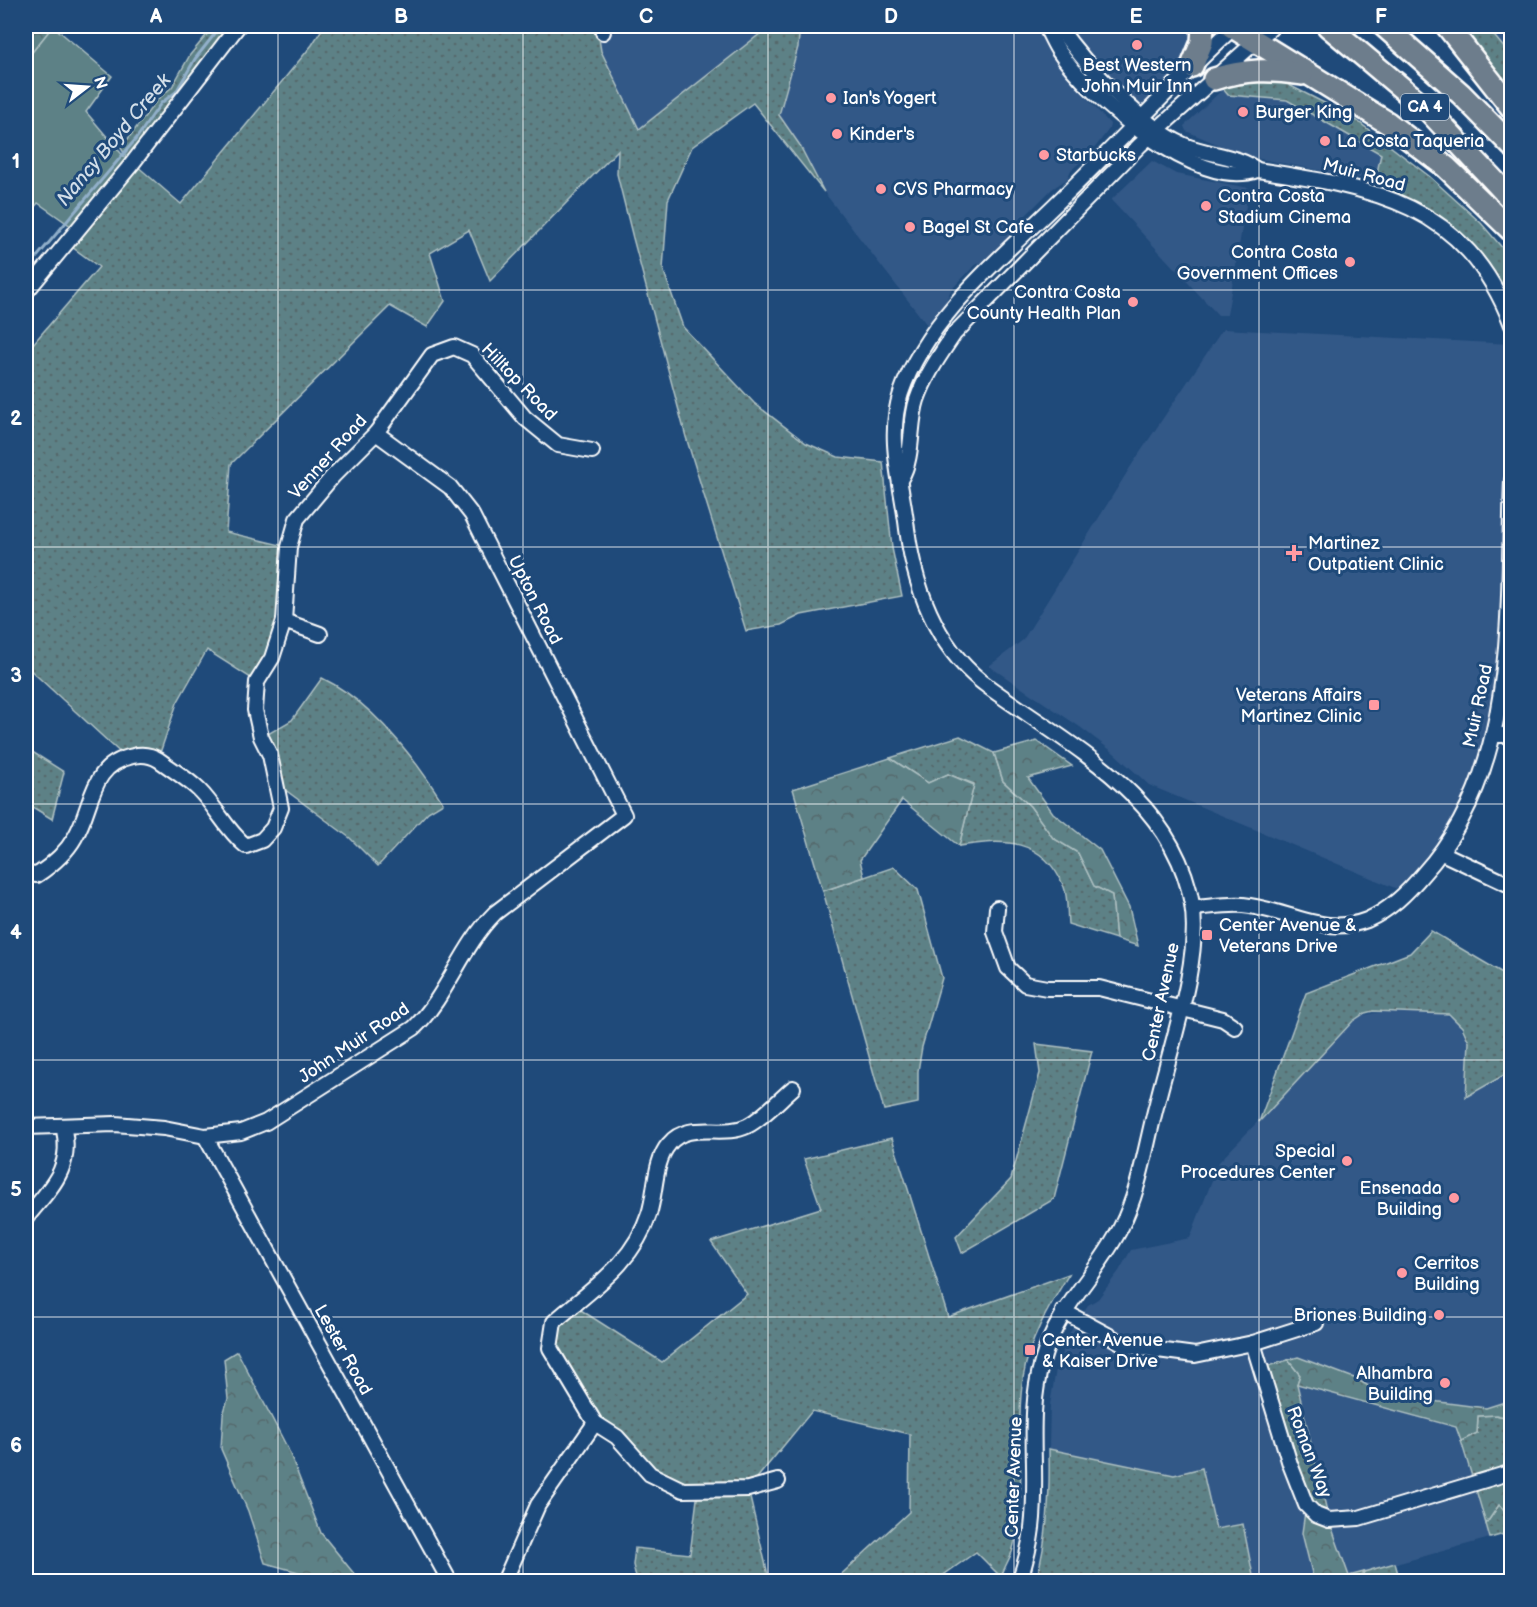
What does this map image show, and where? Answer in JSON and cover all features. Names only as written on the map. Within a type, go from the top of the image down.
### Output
[{"type":"highway","points":[[1192,66],[1202,42],[1203,26]]},
{"type":"highway","points":[[1233,26],[1311,76],[1369,109],[1446,166],[1512,231]]},
{"type":"highway","name":"CA 4","points":[[1328,26],[1429,111],[1512,200]]},
{"type":"highway","name":"CA 4","points":[[1384,26],[1461,94],[1512,146]]},
{"type":"highway","points":[[1447,26],[1512,108]]},
{"type":"highway","points":[[1214,79],[1240,71],[1266,69],[1311,76]]},
{"type":"street","points":[[26,292],[131,165],[238,26]]},
{"type":"street","points":[[1045,26],[1058,50],[1075,71],[1138,121]]},
{"type":"street","points":[[1058,26],[1138,121]]},
{"type":"street","name":"Center Avenue","points":[[1019,1581],[1032,1528],[1034,1401],[1041,1364],[1063,1311],[1112,1244],[1124,1222],[1137,1183],[1192,957],[1193,908],[1182,865],[1161,828],[1138,801],[1090,756],[974,676],[937,628],[921,594],[912,564],[901,478],[894,463],[896,424],[900,395],[932,332],[1001,257],[1233,26]]},
{"type":"street","name":"Center Avenue","points":[[901,478],[908,467],[908,443],[917,401],[931,369],[954,334],[1158,128],[1273,26]]},
{"type":"street","name":"Muir Road","points":[[1138,121],[1158,128],[1182,144],[1248,163],[1257,170],[1373,192],[1402,202],[1453,236],[1480,262],[1494,284],[1512,325]]},
{"type":"street","name":"Muir Road","points":[[1138,121],[1148,138],[1183,158],[1210,168],[1245,175],[1257,170]]},
{"type":"street","name":"Venner Road","points":[[26,874],[37,875],[56,862],[75,838],[85,817],[93,787],[106,767],[126,757],[141,754],[158,759],[199,790],[231,834],[246,846],[262,840],[273,828],[281,808],[270,756],[261,738],[255,710],[257,682],[272,658],[284,621],[288,547],[297,519],[333,476],[376,433],[432,355],[454,347]]},
{"type":"street","name":"Hilltop Road","points":[[454,347],[472,356],[525,418],[558,445],[592,451]]},
{"type":"street","name":"Upton Road","points":[[376,433],[450,487],[472,515],[624,814]]},
{"type":"street","name":"Muir Road","points":[[1193,908],[1243,905],[1330,927],[1366,920],[1401,899],[1442,853],[1470,801],[1494,735],[1506,660],[1512,480]]},
{"type":"street","points":[[284,621],[320,634]]},
{"type":"street","points":[[1494,735],[1512,735]]},
{"type":"street","name":"John Muir Road","points":[[26,1127],[115,1124],[164,1128],[205,1136],[241,1132],[266,1122],[414,1028],[431,1012],[481,928],[495,913],[624,814]]},
{"type":"street","points":[[1442,853],[1512,886]]},
{"type":"street","points":[[998,908],[995,932],[1008,968],[1025,984],[1047,988],[1099,988],[1223,1019],[1234,1027]]},
{"type":"street","points":[[778,1481],[748,1489],[683,1490],[650,1474],[617,1437],[595,1423],[550,1348],[554,1322],[604,1281],[631,1253],[649,1215],[662,1158],[669,1144],[678,1137],[699,1130],[732,1131],[748,1126],[793,1088]]},
{"type":"street","points":[[26,1218],[65,1163],[68,1146],[63,1126]]},
{"type":"street","name":"Lester Road","points":[[205,1136],[450,1581]]},
{"type":"street","points":[[1063,1311],[1128,1346],[1195,1355],[1253,1343],[1316,1323]]},
{"type":"street","name":"Roman Way","points":[[1253,1343],[1290,1464],[1306,1505],[1316,1515],[1329,1520],[1359,1518],[1512,1472]]},
{"type":"street","points":[[504,1581],[538,1505],[595,1423]]},
{"type":"shaded area","points":[[597,26],[770,26],[638,130],[601,51]]},
{"type":"shaded area","points":[[800,26],[1034,26],[1064,73],[1110,124],[1109,129],[1090,154],[1071,170],[1067,179],[1052,189],[1018,223],[1006,240],[983,262],[975,265],[951,290],[945,303],[927,325],[824,192],[799,144],[779,115],[798,47]]},
{"type":"shaded area","points":[[1058,26],[1203,26],[1198,53],[1143,116]]},
{"type":"shaded area","points":[[1486,26],[1511,26],[1511,56]]},
{"type":"shaded area","points":[[1223,89],[1228,95],[1287,100],[1381,154],[1375,181],[1245,156],[1186,131],[1184,126]]},
{"type":"shaded area","points":[[1152,161],[1176,174],[1249,188],[1227,315],[1218,315],[1111,200]]},
{"type":"shaded area","name":"Martinez Outpatient Clinic","points":[[1223,329],[1511,344],[1511,660],[1506,660],[1470,801],[1412,886],[1395,888],[1149,785],[1113,752],[1080,727],[989,666],[1023,640],[1131,466]]},
{"type":"shaded area","points":[[1385,1011],[1439,1012],[1455,1019],[1469,1042],[1467,1096],[1511,1071],[1511,1400],[1486,1408],[1385,1395],[1354,1378],[1261,1369],[1306,1505],[1302,1533],[1314,1581],[1254,1581],[1243,1524],[1216,1529],[1202,1468],[1174,1475],[1049,1449],[1050,1405],[1056,1369],[1069,1334],[1088,1305],[1098,1299],[1119,1271],[1131,1250],[1190,1238],[1219,1162],[1359,1016]]},
{"type":"shaded area","points":[[1297,1384],[1456,1427],[1490,1538],[1349,1577],[1329,1520]]},
{"type":"green space","points":[[26,26],[53,26],[26,60]]},
{"type":"green space","points":[[53,26],[112,76],[86,112],[131,165],[78,231],[38,203],[26,217],[26,60]]},
{"type":"green space","points":[[214,26],[229,26],[233,33],[136,165],[181,204],[312,45],[324,26],[597,26],[601,51],[639,129],[770,26],[800,26],[798,47],[779,115],[799,144],[824,192],[753,103],[692,147],[668,200],[663,269],[683,327],[754,403],[806,443],[838,457],[883,462],[892,548],[902,596],[801,615],[781,625],[746,631],[686,437],[633,238],[617,174],[618,150],[490,281],[469,230],[430,253],[445,301],[427,327],[390,306],[231,464],[226,532],[289,547],[284,621],[257,682],[207,650],[177,703],[158,759],[125,757],[26,666],[26,352],[99,267],[68,244],[131,165],[121,148],[157,100],[172,87],[190,55]]},
{"type":"green space","points":[[1447,26],[1486,26],[1511,56],[1511,108]]},
{"type":"green space","points":[[1239,79],[1283,82],[1352,117],[1429,176],[1481,223],[1511,258],[1511,325],[1479,262],[1374,187],[1381,154],[1287,100],[1228,95],[1223,89]]},
{"type":"green space","points":[[322,678],[340,688],[375,716],[419,767],[443,803],[428,812],[378,866],[350,838],[276,783],[261,738],[292,720]]},
{"type":"green space","points":[[960,736],[994,753],[1003,781],[1030,806],[1053,838],[1078,853],[1094,886],[1112,895],[1116,939],[1068,924],[1064,887],[1045,859],[1033,850],[1020,845],[991,842],[959,846],[974,784],[948,774],[928,783],[890,758]]},
{"type":"green space","points":[[1037,741],[1072,766],[1028,778],[1053,813],[1100,850],[1129,907],[1138,946],[1116,939],[1112,895],[1094,886],[1078,853],[1053,838],[1030,806],[1003,781],[994,753]]},
{"type":"green space","points":[[26,748],[64,772],[52,819],[26,803]]},
{"type":"green space","points":[[890,758],[928,783],[948,774],[974,785],[959,846],[902,800],[860,860],[864,877],[823,891],[793,789]]},
{"type":"green space","points":[[894,867],[918,890],[942,978],[922,1047],[918,1071],[918,1103],[884,1110],[823,891]]},
{"type":"green space","points":[[1431,931],[1511,978],[1511,1071],[1466,1097],[1469,1042],[1462,1027],[1449,1014],[1373,1011],[1353,1021],[1259,1122],[1306,993],[1410,953]]},
{"type":"green space","points":[[1036,1044],[1092,1051],[1054,1199],[962,1253],[956,1237],[1011,1179],[1040,1073]]},
{"type":"green space","points":[[892,1138],[948,1317],[1069,1274],[1041,1324],[1026,1364],[1020,1421],[1020,1509],[1012,1552],[1001,1577],[976,1552],[935,1581],[834,1581],[909,1512],[910,1434],[812,1411],[748,1489],[769,1579],[807,1581],[637,1581],[633,1565],[635,1548],[690,1554],[698,1491],[650,1474],[595,1423],[550,1348],[554,1322],[573,1305],[662,1362],[747,1294],[711,1242],[821,1208],[804,1159]]},
{"type":"green space","points":[[237,1351],[288,1449],[321,1533],[360,1581],[311,1581],[298,1572],[265,1563],[248,1511],[221,1449],[223,1415],[228,1399],[224,1359]]},
{"type":"green space","points":[[1298,1357],[1354,1378],[1385,1395],[1486,1408],[1511,1400],[1511,1419],[1496,1415],[1478,1416],[1477,1433],[1461,1441],[1456,1427],[1297,1384],[1300,1375],[1288,1360]]},
{"type":"green space","points":[[1288,1360],[1300,1375],[1297,1384],[1329,1520],[1316,1515],[1261,1368]]},
{"type":"green space","points":[[1496,1415],[1511,1419],[1511,1472],[1474,1483],[1461,1441],[1477,1433],[1478,1416]]},
{"type":"green space","points":[[1049,1449],[1174,1475],[1202,1468],[1216,1529],[1243,1524],[1254,1581],[1036,1581],[1047,1516]]},
{"type":"green space","points":[[1511,1472],[1511,1516],[1499,1505],[1486,1524],[1474,1483]]},
{"type":"green space","points":[[1306,1505],[1329,1520],[1349,1576],[1364,1572],[1359,1581],[1314,1581],[1302,1533]]},
{"type":"green space","points":[[1499,1505],[1511,1516],[1511,1532],[1490,1538],[1486,1524]]},
{"type":"green space","points":[[1395,1563],[1400,1581],[1359,1582],[1364,1572]]},
{"type":"waterway","name":"Nancy Boyd Creek","points":[[26,270],[136,139],[161,103],[176,92],[195,59],[221,26]]},
{"type":"place","name":"Best Western John Muir Inn","points":[[1137,45]]},
{"type":"place","name":"Ian's Yogert","points":[[831,98]]},
{"type":"place","name":"Burger King","points":[[1243,112]]},
{"type":"place","name":"Kinder's","points":[[837,134]]},
{"type":"place","name":"La Costa Taqueria","points":[[1325,141]]},
{"type":"place","name":"Starbucks","points":[[1044,155]]},
{"type":"place","name":"CVS Pharmacy","points":[[881,189]]},
{"type":"place","name":"Contra Costa Stadium Cinema","points":[[1206,206]]},
{"type":"place","name":"Bagel St Cafe","points":[[910,227]]},
{"type":"place","name":"Contra Costa Government Offices","points":[[1350,262]]},
{"type":"place","name":"Contra Costa County Health Plan","points":[[1133,302]]},
{"type":"place","name":"Martinez Outpatient Clinic","points":[[1294,553]]},
{"type":"place","name":"Veterans Affairs Martinez Clinic","points":[[1374,705]]},
{"type":"place","name":"Center Avenue & Veterans Drive","points":[[1207,935]]},
{"type":"place","name":"Special Procedures Center","points":[[1347,1161]]},
{"type":"place","name":"Ensenada Building","points":[[1454,1198]]},
{"type":"place","name":"Cerritos Building","points":[[1402,1273]]},
{"type":"place","name":"Briones Building","points":[[1439,1315]]},
{"type":"place","name":"Center Avenue & Kaiser Drive","points":[[1030,1350]]},
{"type":"place","name":"Alhambra Building","points":[[1445,1383]]}]
